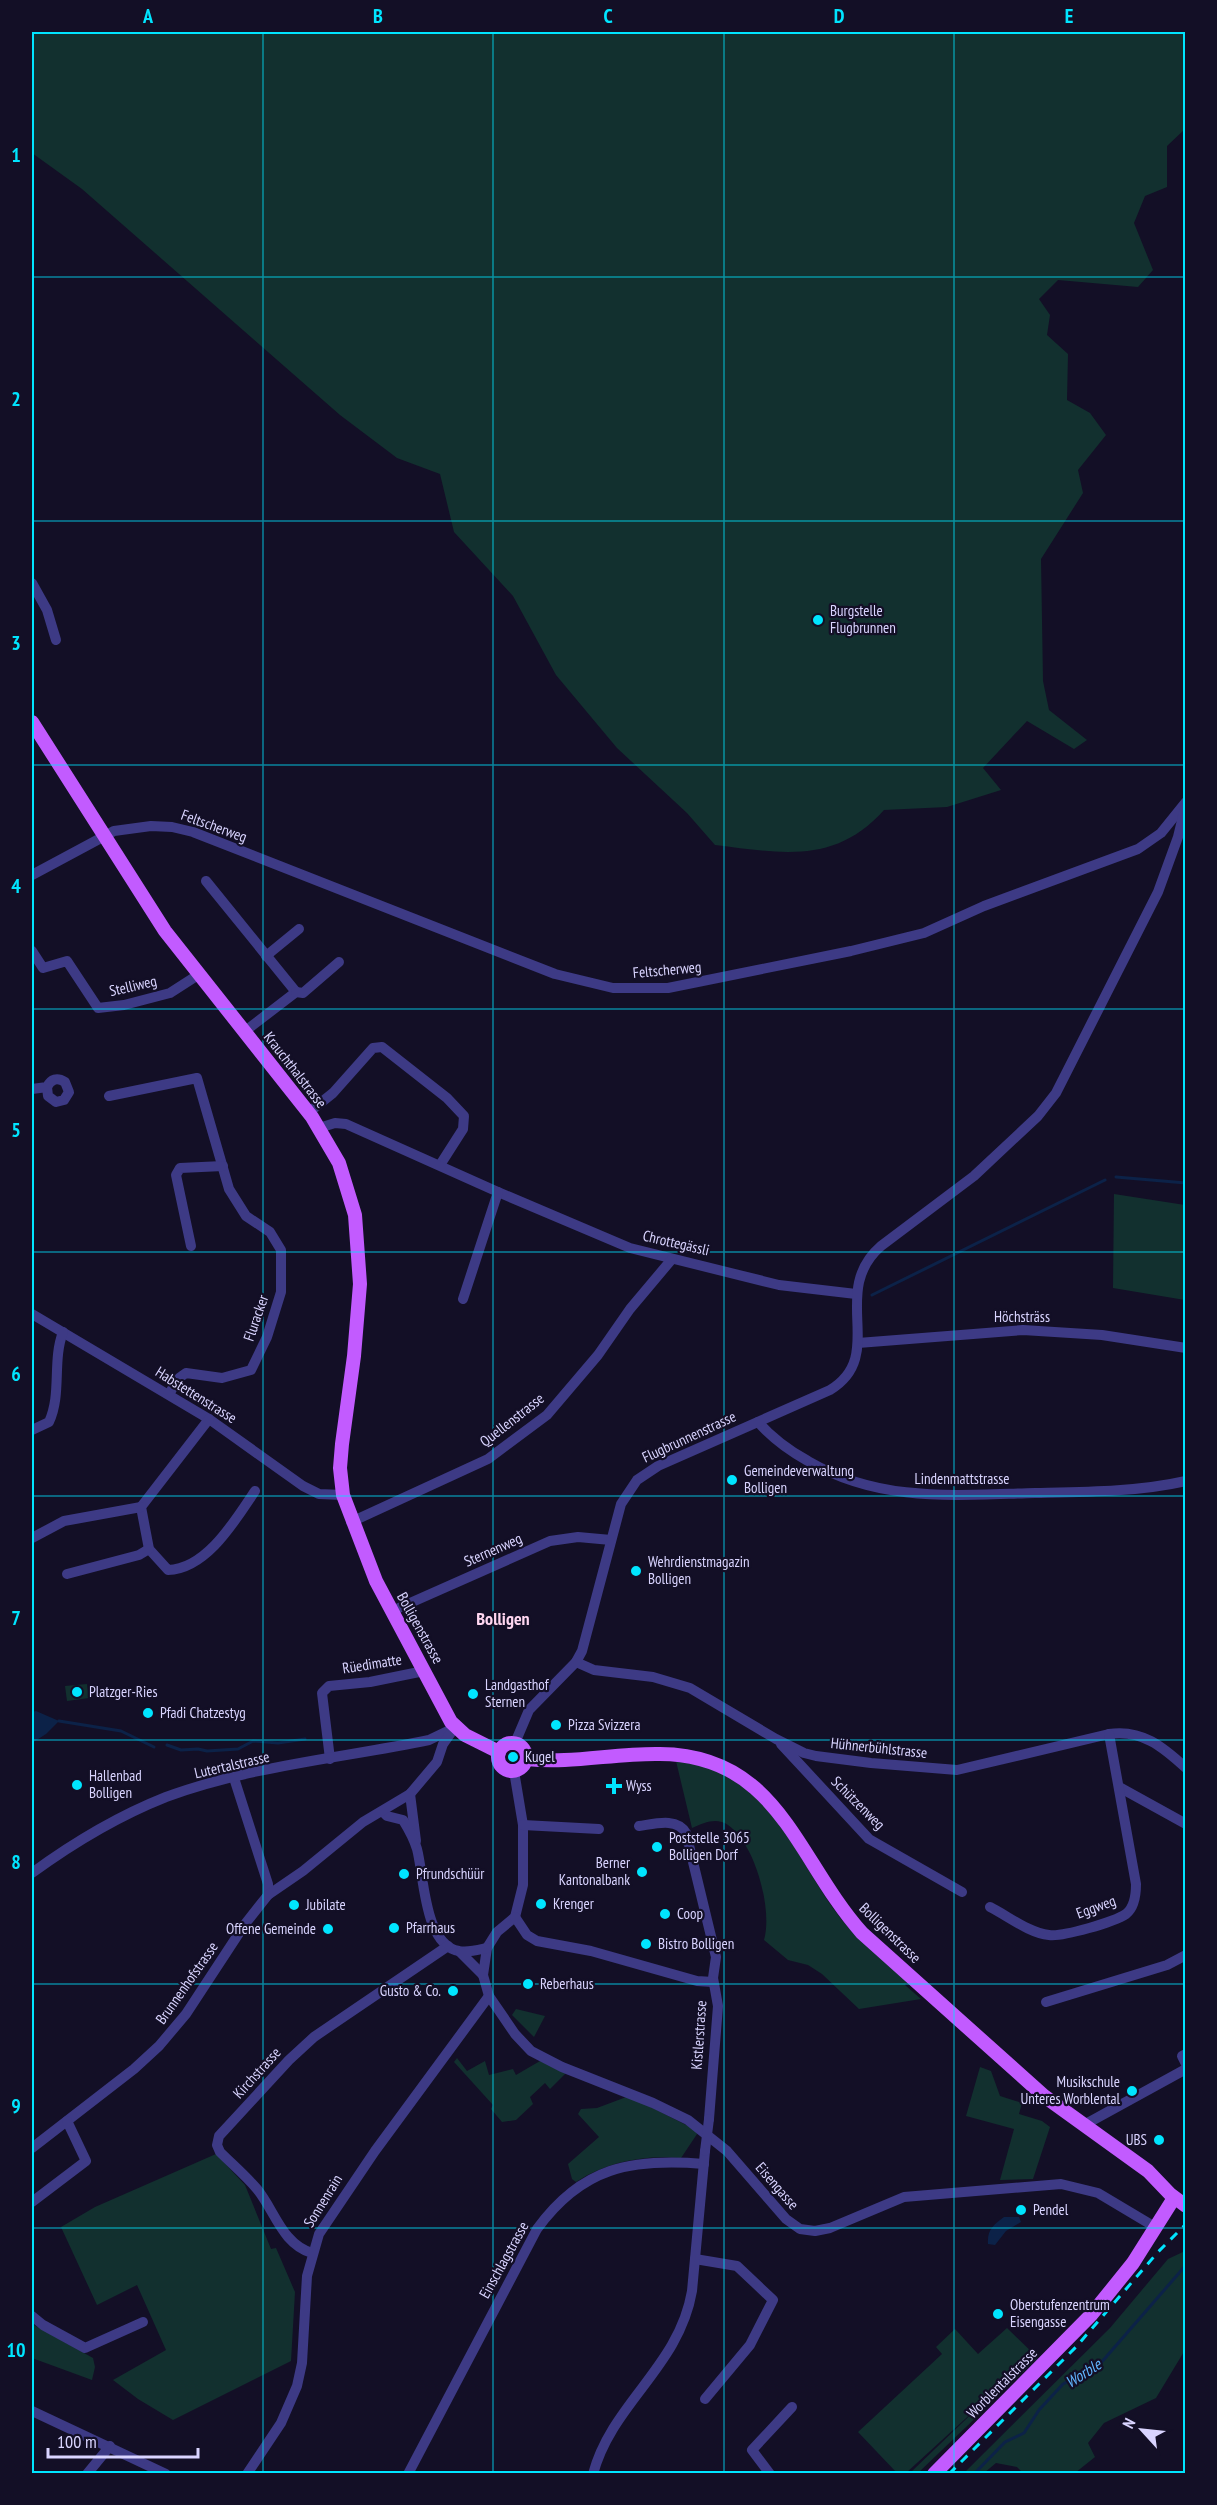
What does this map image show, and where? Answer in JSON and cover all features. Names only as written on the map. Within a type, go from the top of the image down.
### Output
[{"type":"main road","name":"Krauchthalstrasse","points":[[32,722],[165,931],[319,1128],[345,1178],[358,1236],[360,1284],[354,1356],[340,1468],[343,1495]]},
{"type":"main road","name":"Bolligenstrasse","points":[[343,1495],[351,1522],[376,1581],[455,1727],[474,1740],[499,1752]]},
{"type":"main road","points":[[515,1743],[524,1748],[527,1759],[524,1766],[514,1771],[502,1767],[499,1752],[504,1746],[515,1743]]},
{"type":"main road","name":"Bolligenstrasse","points":[[527,1759],[556,1761],[658,1754],[687,1755],[719,1764],[736,1772],[766,1797],[840,1905],[862,1933],[1037,2090],[1148,2171],[1180,2202]]},
{"type":"main road","name":"Worblentalstrasse","points":[[934,2474],[1091,2315],[1133,2263],[1155,2227],[1180,2202]]},
{"type":"street","points":[[32,583],[47,610],[56,640]]},
{"type":"street","points":[[856,1294],[860,1275],[874,1253],[974,1176],[1038,1116],[1056,1093],[1158,892],[1178,837],[1185,803]]},
{"type":"street","name":"Feltscherweg","points":[[32,875],[114,831],[151,826],[172,827],[193,832],[562,977],[613,988],[656,989],[721,979],[924,933],[984,906],[1138,849],[1161,833],[1185,803]]},
{"type":"street","points":[[206,881],[296,992],[303,993],[339,962]]},
{"type":"street","points":[[266,956],[299,929]]},
{"type":"street","name":"Stelliweg","points":[[32,951],[43,968],[67,961],[98,1008],[124,1005],[170,993],[198,975]]},
{"type":"street","points":[[244,1032],[296,992]]},
{"type":"street","points":[[308,1113],[333,1093],[373,1048],[382,1047],[447,1098],[464,1116],[463,1129],[440,1165]]},
{"type":"street","name":"Fluracker","points":[[109,1096],[197,1078],[229,1189],[246,1216],[270,1232],[281,1250],[281,1292],[267,1336],[251,1370],[222,1378],[186,1373],[179,1378],[169,1394]]},
{"type":"street","points":[[32,1089],[47,1087]]},
{"type":"street","name":"Chrottegässli","points":[[319,1128],[335,1123],[346,1124],[630,1248],[715,1267],[779,1285],[856,1294]]},
{"type":"street","points":[[191,1246],[176,1174],[180,1168],[224,1166]]},
{"type":"street","points":[[463,1299],[498,1192]]},
{"type":"street","name":"Quellenstrasse","points":[[351,1522],[488,1459],[547,1415],[598,1355],[630,1310],[672,1259]]},
{"type":"street","name":"Flugbrunnenstrasse","points":[[515,1743],[529,1710],[576,1662],[585,1643],[625,1496],[643,1474],[836,1386],[854,1364],[858,1343],[856,1294]]},
{"type":"street","name":"Habstettenstrasse","points":[[32,1314],[169,1394],[303,1486],[319,1494],[343,1495]]},
{"type":"street","name":"Höchsträss","points":[[858,1343],[1023,1330],[1102,1335],[1185,1348]]},
{"type":"street","points":[[32,1430],[49,1422],[56,1408],[57,1351],[63,1332]]},
{"type":"street","points":[[32,1538],[64,1521],[141,1507],[208,1419]]},
{"type":"street","name":"Lindenmattstrasse","points":[[758,1422],[775,1441],[830,1474],[903,1494],[1083,1492],[1166,1485],[1185,1481]]},
{"type":"street","points":[[141,1507],[149,1550],[168,1570],[178,1570],[200,1557],[224,1537],[255,1491]]},
{"type":"street","name":"Sternenweg","points":[[392,1611],[550,1541],[578,1537],[612,1540]]},
{"type":"street","points":[[67,1574],[140,1556],[149,1550]]},
{"type":"street","name":"Hühnerbühlstrasse","points":[[576,1662],[594,1670],[653,1677],[680,1684],[705,1696],[776,1739],[804,1753],[816,1756],[950,1770],[1109,1734],[1129,1733],[1149,1739],[1185,1768]]},
{"type":"street","name":"Rüedimatte","points":[[330,1759],[322,1693],[326,1688],[424,1671]]},
{"type":"street","name":"Lutertalstrasse","points":[[32,1873],[93,1832],[167,1797],[234,1778],[429,1740],[455,1727]]},
{"type":"street","name":"Brunnenhofstrasse","points":[[32,2148],[134,2069],[167,2038],[213,1975],[245,1924],[268,1895],[288,1882],[363,1822],[410,1794],[437,1762],[443,1744],[455,1727]]},
{"type":"street","name":"Eggweg","points":[[990,1907],[1038,1932],[1058,1936],[1126,1913],[1132,1905],[1136,1884],[1109,1734]]},
{"type":"street","name":"Schützenweg","points":[[776,1739],[869,1839],[962,1892]]},
{"type":"street","points":[[489,1996],[483,1975],[487,1948],[497,1932],[515,1917],[523,1885],[523,1825],[514,1771]]},
{"type":"street","points":[[234,1778],[268,1884],[268,1895]]},
{"type":"street","points":[[1119,1787],[1185,1824]]},
{"type":"street","points":[[410,1794],[429,1919],[448,1946],[460,1952],[483,1975]]},
{"type":"street","points":[[382,1812],[387,1816],[403,1820],[417,1848]]},
{"type":"street","name":"Kistlerstrasse","points":[[593,2474],[608,2434],[678,2338],[690,2302],[718,2006],[713,1982],[716,1957],[686,1833],[682,1827],[674,1823],[639,1826]]},
{"type":"street","points":[[523,1825],[599,1829]]},
{"type":"street","points":[[515,1917],[527,1935],[537,1941],[591,1951],[697,1981],[713,1982]]},
{"type":"street","name":"Kirchstrasse","points":[[312,2253],[297,2247],[258,2190],[220,2152],[217,2145],[219,2136],[289,2060],[314,2037],[448,1946]]},
{"type":"street","points":[[460,1952],[487,1948]]},
{"type":"street","points":[[1046,2002],[1167,1965],[1185,1955]]},
{"type":"street","name":"Sonnenrain","points":[[247,2474],[281,2423],[297,2386],[302,2362],[307,2276],[319,2234],[334,2208],[489,1996]]},
{"type":"street","name":"Eisengasse","points":[[489,1996],[515,2034],[531,2051],[561,2067],[653,2103],[694,2124],[727,2151],[786,2219],[800,2229],[815,2231],[830,2228],[904,2198],[1056,2184],[1092,2190],[1155,2227]]},
{"type":"street","points":[[1185,2054],[1182,2056],[1185,2064]]},
{"type":"street","points":[[1084,2125],[1185,2069]]},
{"type":"street","points":[[32,2202],[86,2161],[68,2121]]},
{"type":"street","name":"Einschlagstrasse","points":[[408,2474],[547,2214],[575,2189],[612,2169],[652,2162],[704,2164]]},
{"type":"street","points":[[695,2259],[737,2266],[773,2300],[750,2345],[705,2399]]},
{"type":"street","points":[[32,2316],[43,2325],[85,2348],[143,2322]]},
{"type":"street","points":[[770,2474],[752,2450],[792,2407]]},
{"type":"street","points":[[32,2411],[166,2474]]},
{"type":"street","points":[[87,2474],[110,2446]]},
{"type":"green space","points":[[32,32],[1185,32],[1185,129],[1167,146],[1167,187],[1145,196],[1134,223],[1153,270],[1138,287],[1058,280],[1039,299],[1050,315],[1047,335],[1068,354],[1067,400],[1090,413],[1106,435],[1078,470],[1083,493],[1041,559],[1043,681],[1049,710],[1087,740],[1074,749],[1027,721],[983,768],[1001,790],[947,807],[884,810],[865,828],[846,840],[806,851],[762,851],[715,845],[687,813],[617,748],[556,675],[513,596],[454,532],[440,474],[397,458],[340,415],[82,189],[32,153]]},
{"type":"green space","points":[[1114,1194],[1185,1205],[1185,1300],[1113,1288]]},
{"type":"green space","name":"Platzger-Ries","points":[[87,1684],[89,1698],[67,1701],[65,1686]]},
{"type":"green space","points":[[676,1761],[719,1771],[745,1788],[763,1804],[847,1926],[868,1948],[908,1981],[905,1985],[921,1999],[859,2009],[822,1974],[808,1965],[788,1960],[764,1940],[766,1912],[764,1895],[754,1861],[738,1834],[728,1825],[719,1821],[692,1828]]},
{"type":"green space","points":[[516,2009],[545,2016],[534,2037],[512,2015]]},
{"type":"green space","points":[[457,2058],[467,2071],[485,2061],[489,2075],[513,2069],[516,2075],[540,2061],[566,2073],[550,2089],[545,2083],[530,2097],[533,2104],[516,2120],[502,2122],[491,2109],[493,2105],[454,2062]]},
{"type":"green space","points":[[980,2067],[991,2071],[1000,2096],[1022,2103],[1019,2114],[1042,2121],[1050,2127],[1033,2179],[1000,2180],[1014,2129],[966,2116]]},
{"type":"green space","points":[[629,2096],[696,2130],[697,2134],[681,2158],[627,2161],[601,2169],[576,2182],[572,2179],[568,2164],[599,2137],[578,2114],[581,2109],[597,2108]]},
{"type":"green space","points":[[216,2154],[245,2185],[271,2249],[276,2248],[295,2292],[291,2361],[173,2420],[138,2399],[113,2380],[166,2350],[137,2285],[97,2305],[61,2227],[95,2207]]},
{"type":"green space","points":[[1185,2251],[1185,2350],[1156,2398],[1104,2423],[1088,2443],[1095,2457],[1075,2473],[1023,2473],[1017,2467],[996,2463],[984,2473],[964,2473],[1110,2328],[1168,2259]]},
{"type":"green space","points":[[32,2324],[93,2358],[95,2367],[92,2380],[32,2358]]},
{"type":"green space","points":[[1007,2328],[1038,2358],[918,2473],[910,2473],[988,2398],[906,2473],[897,2473],[858,2432],[942,2354],[936,2347],[955,2329],[978,2354]]},
{"type":"water","points":[[36,1711],[59,1721],[46,1734],[32,1743],[32,1712]]},
{"type":"water","points":[[1004,2217],[1019,2217],[1021,2222],[1006,2231],[995,2245],[988,2244],[991,2228]]},
{"type":"waterway","points":[[1116,1177],[1186,1183]]},
{"type":"waterway","points":[[872,1295],[1105,1180]]},
{"type":"waterway","points":[[59,1721],[121,1731],[154,1747]]},
{"type":"waterway","points":[[167,1745],[181,1750],[207,1751],[238,1749],[253,1741],[278,1743],[305,1739]]},
{"type":"waterway","name":"Worble","points":[[974,2474],[1005,2442],[1024,2433],[1039,2410],[1063,2384],[1100,2364],[1186,2265]]},
{"type":"railway","points":[[949,2474],[1076,2347],[1158,2252],[1186,2224]]},
{"type":"place","name":"Burgstelle Flugbrunnen","points":[[818,620]]},
{"type":"place","name":"Gemeindeverwaltung Bolligen","points":[[732,1480]]},
{"type":"place","name":"Wehrdienstmagazin Bolligen","points":[[636,1571]]},
{"type":"place","name":"Platzger-Ries","points":[[77,1692]]},
{"type":"place","name":"Landgasthof Sternen","points":[[473,1694]]},
{"type":"place","name":"Pfadi Chatzestyg","points":[[148,1713]]},
{"type":"place","name":"Pizza Svizzera","points":[[556,1725]]},
{"type":"place","name":"Kugel","points":[[513,1757]]},
{"type":"place","name":"Hallenbad Bolligen","points":[[77,1785]]},
{"type":"place","name":"Wyss","points":[[614,1786]]},
{"type":"place","name":"Poststelle 3065 Bolligen Dorf","points":[[657,1847]]},
{"type":"place","name":"Berner Kantonalbank","points":[[642,1872]]},
{"type":"place","name":"Pfrundschüür","points":[[404,1874]]},
{"type":"place","name":"Krenger","points":[[541,1904]]},
{"type":"place","name":"Jubilate","points":[[294,1905]]},
{"type":"place","name":"Coop","points":[[665,1914]]},
{"type":"place","name":"Pfarrhaus","points":[[394,1928]]},
{"type":"place","name":"Offene Gemeinde","points":[[328,1929]]},
{"type":"place","name":"Bistro Bolligen","points":[[646,1944]]},
{"type":"place","name":"Reberhaus","points":[[528,1984]]},
{"type":"place","name":"Gusto & Co.","points":[[453,1991]]},
{"type":"place","name":"Musikschule Unteres Worblental","points":[[1132,2091]]},
{"type":"place","name":"UBS","points":[[1159,2140]]},
{"type":"place","name":"Pendel","points":[[1021,2210]]},
{"type":"place","name":"Oberstufenzentrum Eisengasse","points":[[998,2314]]},
{"type":"district","name":"Bolligen","points":[[503,1619]]}]
